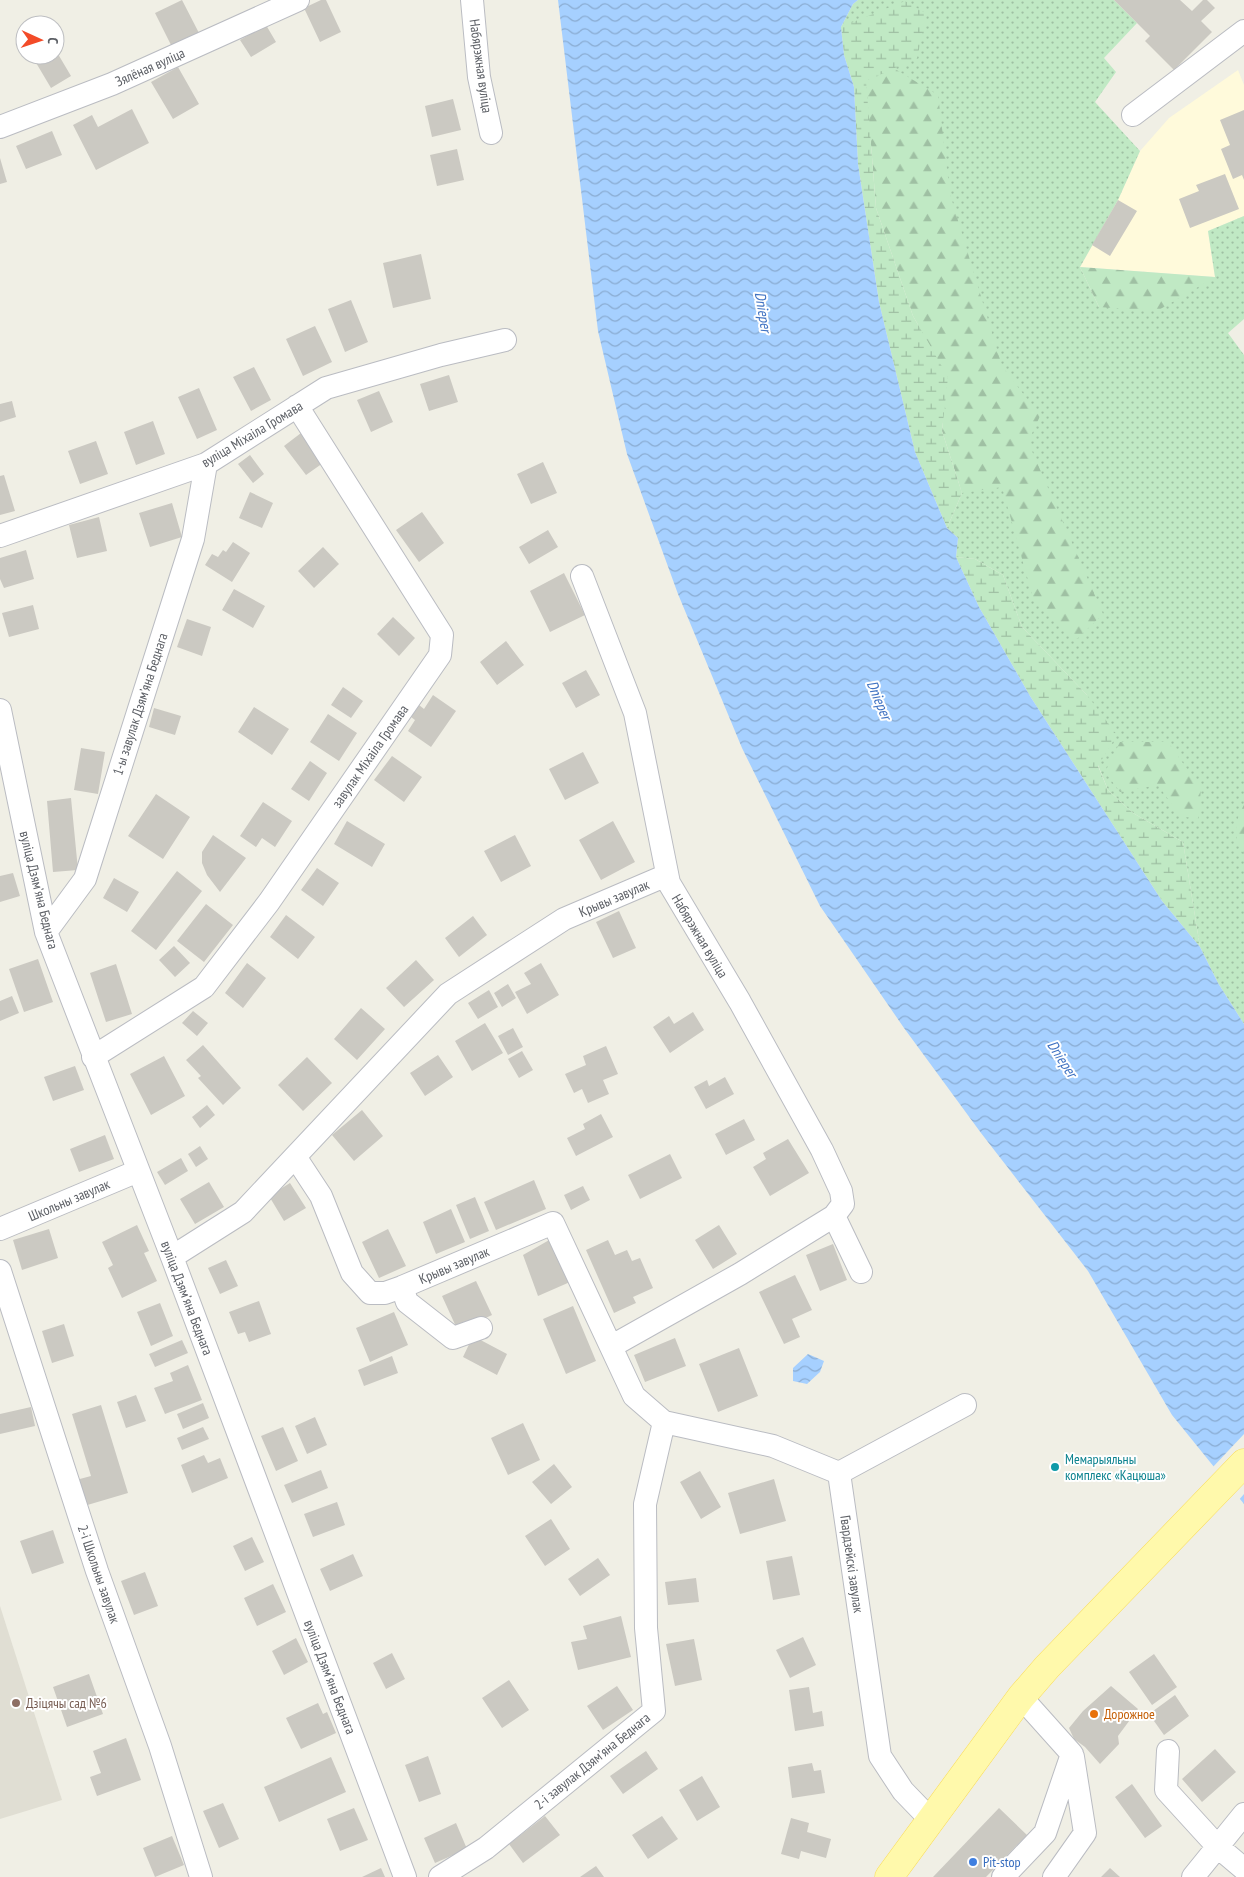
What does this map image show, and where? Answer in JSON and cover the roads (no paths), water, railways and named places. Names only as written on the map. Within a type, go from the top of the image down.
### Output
[{"type":"main road","points":[[894,1874],[930,1819],[1021,1697],[1047,1666],[1244,1463]]},
{"type":"street","name":"Зялёная вуліца","points":[[0,127],[112,84],[298,0]]},
{"type":"street","name":"Набярэжная вуліца","points":[[472,0],[479,77],[491,133]]},
{"type":"street","points":[[1133,115],[1244,31]]},
{"type":"street","name":"вуліца Міхаіла Громава","points":[[0,536],[206,464],[326,388],[441,355],[506,340]]},
{"type":"street","name":"завулак Міхаіла Громава","points":[[94,1057],[204,987],[269,902],[440,654],[442,634],[297,406]]},
{"type":"street","name":"1-ы завулак Дзямʼяна Беднага","points":[[46,932],[85,880],[193,539],[206,464]]},
{"type":"street","name":"Набярэжная вуліца","points":[[582,576],[635,713],[669,884],[740,1002],[822,1150],[842,1197],[843,1204],[834,1216]]},
{"type":"street","name":"вуліца Дзямʼяна Беднага","points":[[0,710],[46,932],[172,1257],[405,1877]]},
{"type":"street","name":"Крывы завулак","points":[[172,1257],[243,1212],[296,1158],[448,994],[564,919],[667,875]]},
{"type":"street","name":"Крывы завулак","points":[[296,1158],[322,1196],[352,1273],[370,1293],[385,1293],[402,1287],[553,1223],[634,1396],[664,1422]]},
{"type":"street","name":"Школьны завулак","points":[[0,1229],[138,1171]]},
{"type":"street","points":[[612,1346],[740,1274],[834,1216],[861,1272]]},
{"type":"street","name":"2-і Школьны завулак","points":[[0,1271],[97,1571],[160,1746],[201,1877]]},
{"type":"street","points":[[402,1287],[407,1302],[453,1338],[481,1328]]},
{"type":"street","points":[[664,1422],[772,1446],[839,1473],[965,1405]]},
{"type":"street","name":"2-і завулак Дзямʼяна Беднага","points":[[440,1877],[486,1848],[654,1711],[646,1628],[645,1504],[664,1422]]},
{"type":"street","name":"Гвардзейскі завулак","points":[[839,1473],[880,1756],[903,1791],[930,1819]]},
{"type":"street","points":[[1021,1697],[1072,1754],[1085,1833],[1054,1877]]},
{"type":"street","points":[[1168,1751],[1166,1790],[1218,1847],[1244,1869]]},
{"type":"street","points":[[1003,1877],[1045,1833],[1072,1754]]},
{"type":"street","points":[[1193,1877],[1244,1814]]},
{"type":"water","name":"Dnieper","points":[[558,0],[858,0],[853,4],[841,27],[844,55],[854,87],[858,164],[879,302],[915,452],[947,528],[958,538],[956,557],[979,607],[1030,696],[1162,901],[1200,947],[1218,983],[1244,1024],[1244,1504],[1172,1415],[1088,1271],[981,1133],[904,1028],[820,906],[742,748],[678,594],[627,454],[598,331]]},
{"type":"water","points":[[808,1354],[824,1361],[820,1372],[807,1384],[793,1381],[793,1368]]},
{"type":"place","name":"Мемарыяльны комплекс «Кацюша»","points":[[1055,1467]]},
{"type":"place","name":"Дзіцячы сад №6","points":[[16,1703]]},
{"type":"place","name":"Дорожное","points":[[1094,1714]]},
{"type":"place","name":"Pit-stop","points":[[973,1862]]}]
